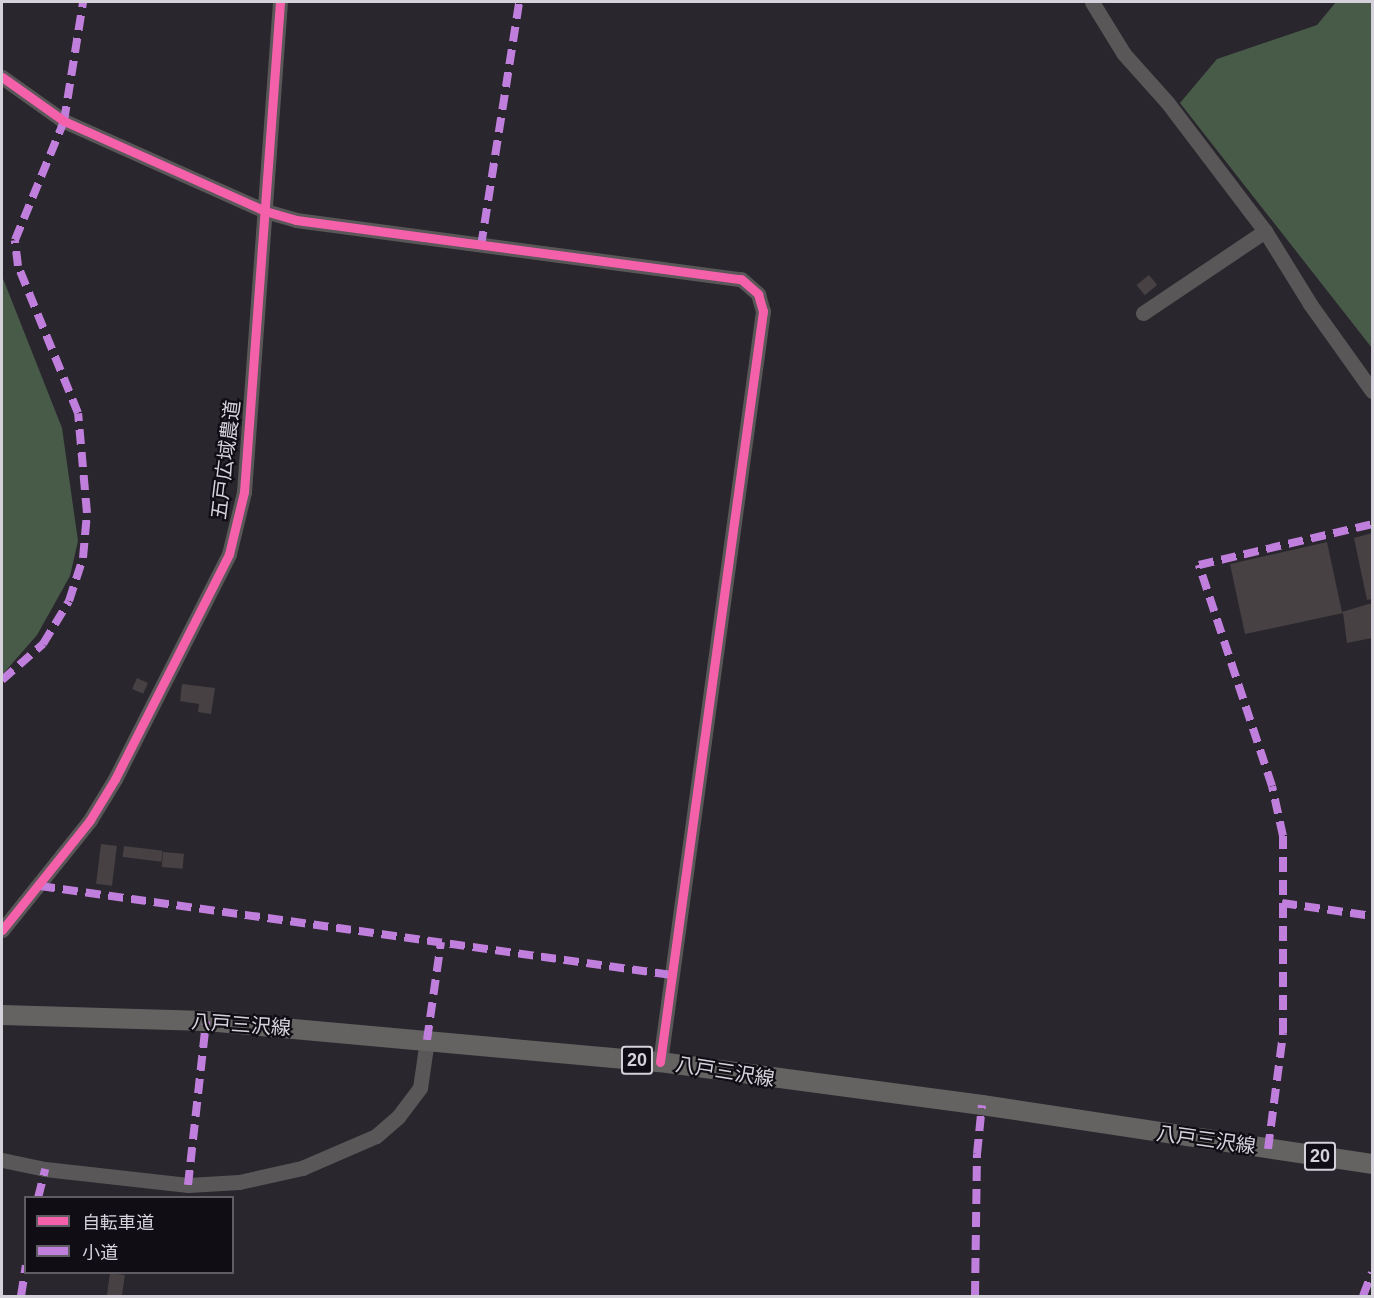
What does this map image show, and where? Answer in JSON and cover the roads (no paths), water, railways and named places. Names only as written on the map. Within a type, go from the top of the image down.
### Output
[{"type":"main road","name":"八戸三沢線","points":[[2,1015],[207,1021],[660,1062],[982,1105],[1372,1164]]},
{"type":"street","name":"五戸広域農道","points":[[2,930],[67,852],[95,812],[229,554],[244,492],[280,2]]},
{"type":"street","points":[[1092,2],[1124,54],[1167,102],[1265,231],[1310,304],[1372,391]]},
{"type":"street","points":[[2,77],[64,121],[265,212],[319,223],[741,279],[758,294],[763,311],[660,1062]]},
{"type":"street","points":[[1143,313],[1265,231]]},
{"type":"street","points":[[2,1160],[45,1169],[188,1185],[239,1182],[302,1168],[376,1136],[398,1117],[420,1088],[427,1040]]}]
